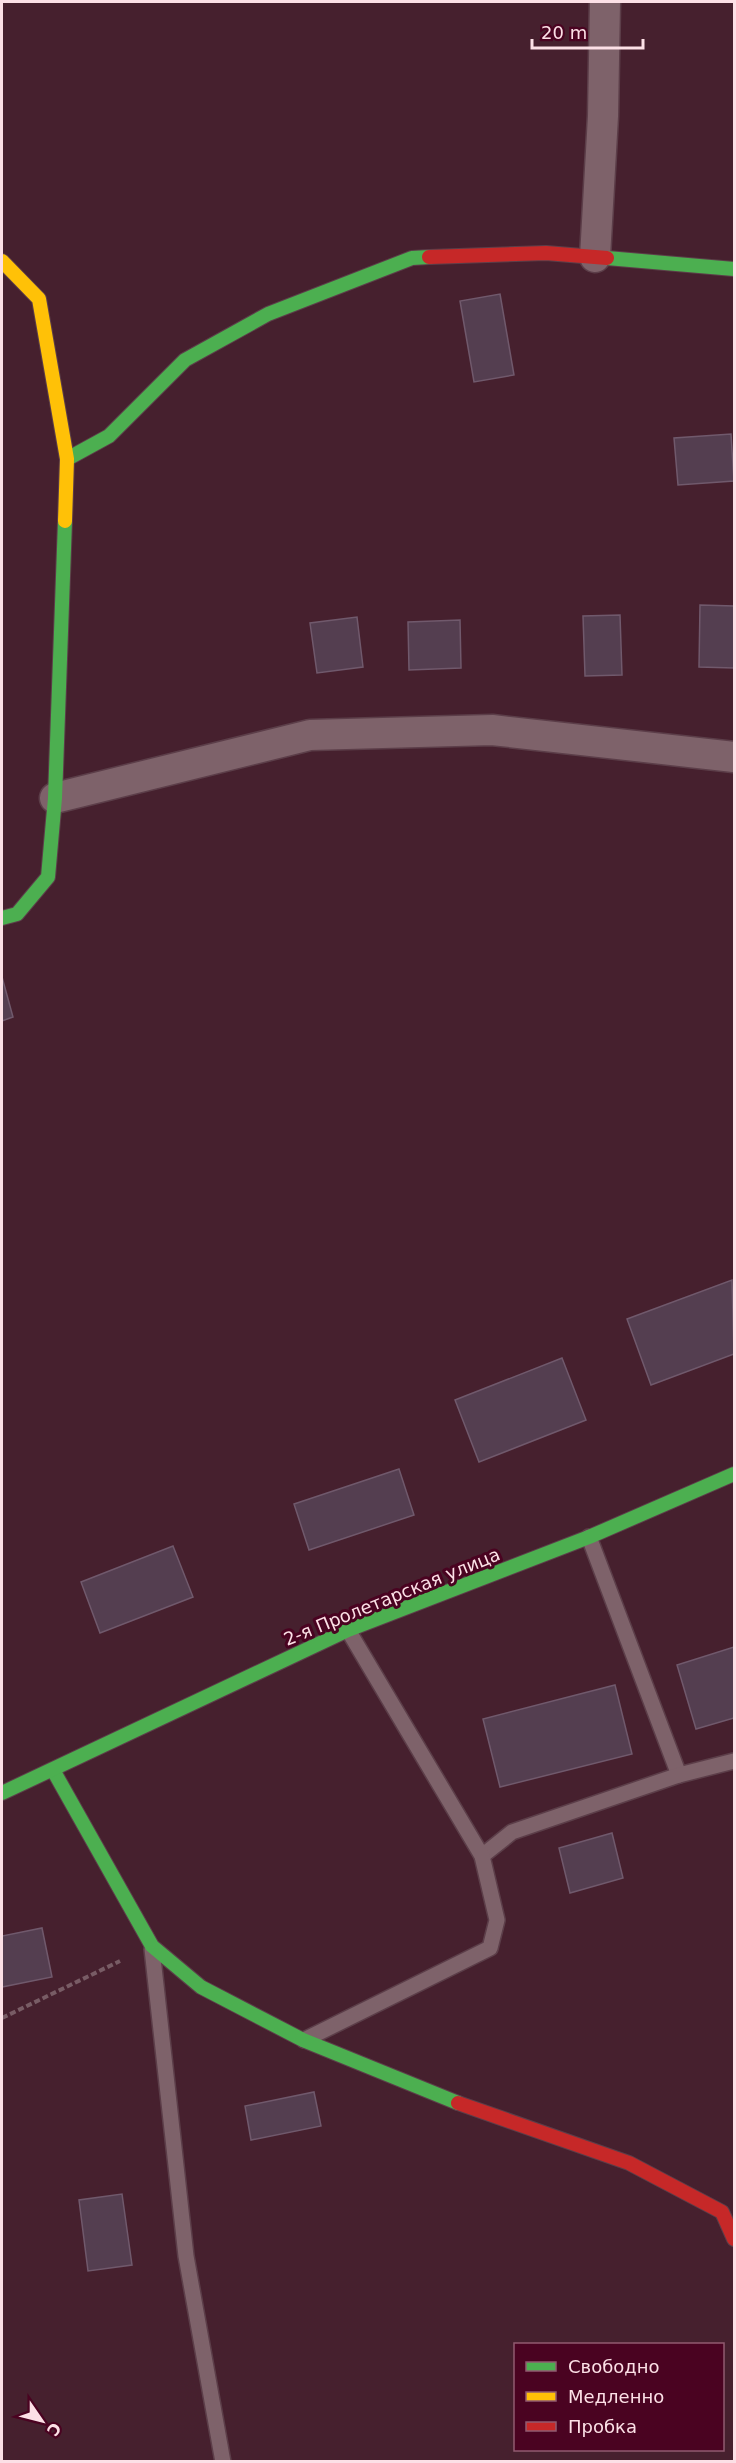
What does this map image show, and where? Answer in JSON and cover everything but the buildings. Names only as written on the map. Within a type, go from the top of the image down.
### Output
[{"type":"street","points":[[595,257],[603,116],[605,2]]},
{"type":"street","points":[[67,459],[110,436],[186,360],[268,314],[412,258],[546,253],[735,269]]},
{"type":"street","points":[[2,261],[39,300],[67,459],[55,798],[48,878],[17,914],[2,918]]},
{"type":"street","points":[[55,798],[310,735],[492,730],[735,757]]},
{"type":"street","name":"2-я Пролетарская улица","points":[[2,1793],[348,1630],[589,1537],[735,1474]]},
{"type":"street","points":[[53,1770],[152,1946],[201,1987],[303,2040],[465,2106],[629,2163],[722,2212],[735,2239]]},
{"type":"lane","points":[[589,1537],[679,1775]]},
{"type":"lane","points":[[303,2040],[490,1948],[497,1920],[482,1856],[348,1630]]},
{"type":"lane","points":[[482,1856],[512,1832],[679,1775],[735,1761]]},
{"type":"lane","points":[[152,1946],[186,2256],[223,2462]]},
{"type":"path","points":[[2,2018],[152,1946]]},
{"type":"traffic: fast","points":[[67,459],[109,436],[185,360],[268,314],[412,258],[429,257]]},
{"type":"traffic: fast","points":[[607,258],[734,269]]},
{"type":"traffic: fast","points":[[2,918],[17,914],[48,877],[55,798],[65,521]]},
{"type":"traffic: fast","points":[[2,1793],[348,1630],[589,1537],[734,1474]]},
{"type":"traffic: fast","points":[[53,1770],[152,1946],[201,1987],[303,2040],[458,2103]]},
{"type":"traffic: slow","points":[[2,261],[39,299],[67,459],[65,521]]},
{"type":"traffic: jam","points":[[429,257],[546,253],[607,258]]},
{"type":"traffic: jam","points":[[458,2103],[629,2163],[722,2212],[734,2239]]}]
